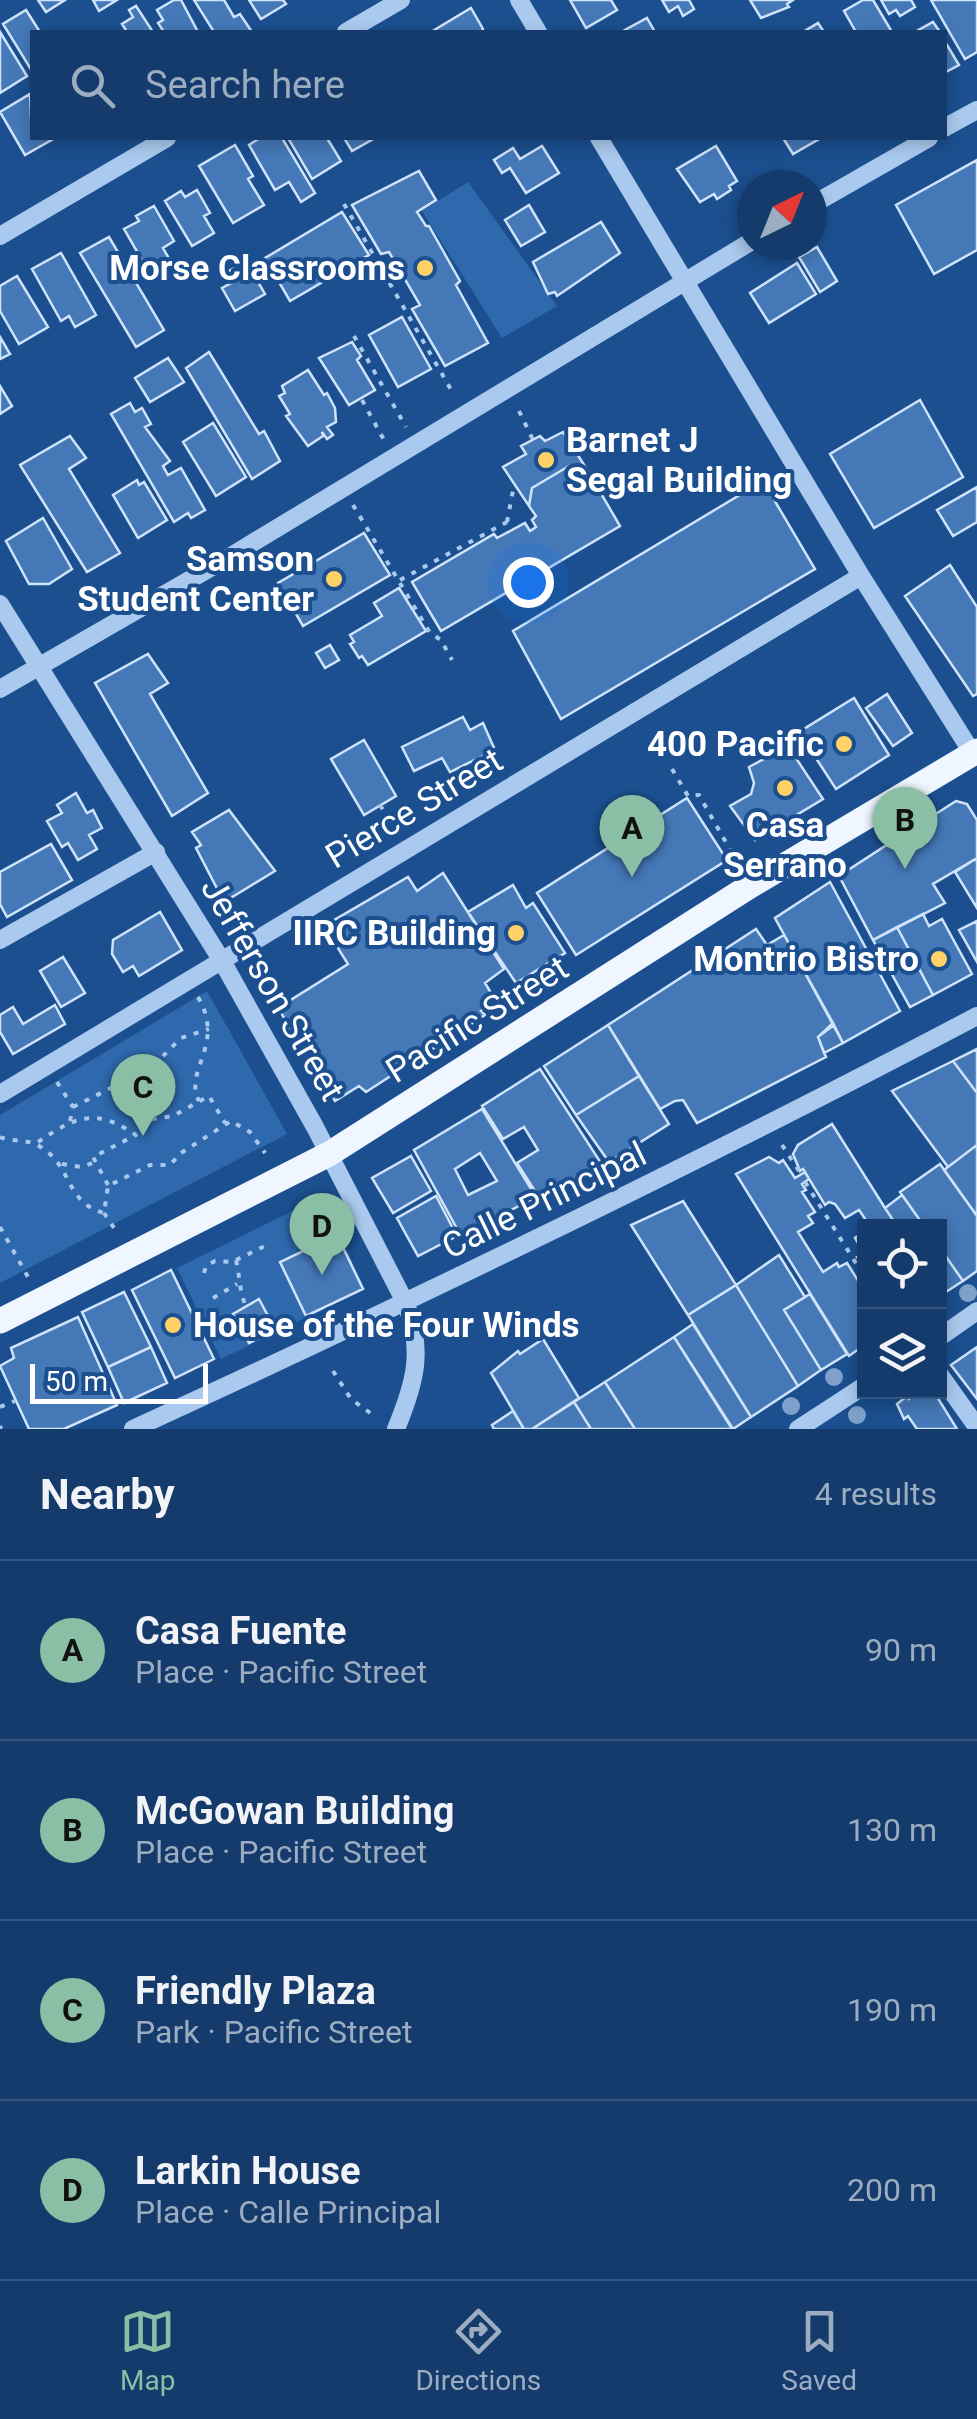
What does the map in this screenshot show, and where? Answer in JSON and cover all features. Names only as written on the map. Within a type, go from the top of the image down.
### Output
[{"type":"main road","name":"Pacific Street","points":[[0,1321],[330,1154],[750,886],[976,755]]},
{"type":"street","points":[[349,30],[401,0]]},
{"type":"street","points":[[519,0],[537,30]]},
{"type":"street","points":[[947,126],[977,110]]},
{"type":"street","points":[[0,236],[164,140]]},
{"type":"street","points":[[600,140],[861,576],[976,755]]},
{"type":"street","points":[[827,196],[926,140]]},
{"type":"street","points":[[0,688],[130,616],[737,250]]},
{"type":"street","name":"Pierce Street","points":[[0,1094],[861,576]]},
{"type":"street","name":"Jefferson Street","points":[[0,604],[222,961],[330,1154],[406,1304],[415,1328],[417,1357],[410,1392],[396,1429]]},
{"type":"street","points":[[0,940],[156,852]]},
{"type":"street","name":"Calle Principal","points":[[133,1429],[406,1304],[772,1124],[977,1016]]},
{"type":"street","points":[[947,1332],[977,1311]]},
{"type":"street","points":[[947,1385],[977,1427]]},
{"type":"street","points":[[798,1429],[857,1391]]},
{"type":"path","points":[[344,204],[453,393]]},
{"type":"path","points":[[354,336],[415,444]]},
{"type":"path","points":[[362,400],[393,458]]},
{"type":"path","points":[[519,411],[532,440]]},
{"type":"path","points":[[507,522],[514,484]]},
{"type":"path","points":[[343,488],[430,633],[442,640],[452,660]]},
{"type":"path","points":[[398,580],[507,522]]},
{"type":"path","points":[[507,522],[512,528]]},
{"type":"path","points":[[672,769],[688,796],[699,795],[736,860]]},
{"type":"path","points":[[380,805],[394,828]]},
{"type":"path","points":[[188,980],[205,1010],[209,1030],[195,1081],[194,1092],[200,1101]]},
{"type":"path","points":[[73,1108],[151,1068],[181,1038],[209,1030]]},
{"type":"path","points":[[48,1064],[73,1108],[70,1120]]},
{"type":"path","points":[[108,1186],[150,1165],[170,1165],[204,1137],[226,1126],[209,1096],[173,1116],[152,1118],[136,1134],[93,1156],[108,1186],[104,1213],[116,1231]]},
{"type":"path","points":[[36,1143],[70,1120],[98,1118],[136,1134]]},
{"type":"path","points":[[224,1124],[231,1121],[250,1132],[265,1154]]},
{"type":"path","points":[[0,1138],[36,1143],[60,1163],[78,1201],[88,1209],[104,1213]]},
{"type":"path","points":[[782,1146],[800,1174]]},
{"type":"path","points":[[60,1163],[82,1167],[96,1162]]},
{"type":"path","points":[[806,1182],[857,1265]]},
{"type":"path","points":[[0,1228],[28,1277]]},
{"type":"path","points":[[204,1274],[206,1266],[215,1261],[236,1260],[265,1246]]},
{"type":"path","points":[[236,1260],[237,1284],[246,1307]]},
{"type":"path","points":[[213,1298],[237,1284]]},
{"type":"path","points":[[333,1370],[352,1399],[373,1415]]},
{"type":"path","points":[[0,1407],[15,1400]]},
{"type":"shaded area","points":[[468,182],[557,306],[502,338],[422,211]]},
{"type":"shaded area","points":[[207,991],[287,1134],[0,1283],[0,1115]]},
{"type":"shaded area","points":[[321,1197],[365,1289],[221,1359],[177,1268]]},
{"type":"building","points":[[38,0],[65,0],[46,12]]},
{"type":"building","points":[[93,0],[117,0],[99,11]]},
{"type":"building","points":[[181,0],[197,30],[163,30],[158,23],[163,20],[157,10]]},
{"type":"building","points":[[194,0],[224,0],[234,17],[240,14],[251,30],[213,30]]},
{"type":"building","points":[[249,0],[283,0],[286,4],[261,19]]},
{"type":"building","points":[[570,0],[611,0],[617,10],[586,28]]},
{"type":"building","points":[[662,0],[689,0],[694,9],[683,16],[678,6],[669,12]]},
{"type":"building","points":[[750,0],[793,0],[787,4],[789,7],[761,18]]},
{"type":"building","points":[[863,0],[873,0],[891,30],[855,30],[844,11]]},
{"type":"building","points":[[881,0],[911,0],[915,7],[900,16],[896,10],[889,14]]},
{"type":"building","points":[[931,0],[977,0],[977,52],[965,59]]},
{"type":"building","points":[[136,6],[152,30],[126,30],[122,24],[133,17],[129,10]]},
{"type":"building","points":[[471,8],[483,29],[482,30],[434,30]]},
{"type":"building","points":[[26,10],[39,30],[30,30],[30,68],[3,24]]},
{"type":"building","points":[[647,18],[654,30],[625,30]]},
{"type":"building","points":[[933,22],[939,30],[919,30]]},
{"type":"building","points":[[0,32],[27,76],[0,93]]},
{"type":"building","points":[[947,45],[959,65],[947,71]]},
{"type":"building","points":[[30,94],[30,140],[51,140],[25,155],[0,112]]},
{"type":"building","points":[[257,140],[283,140],[315,193],[301,202],[289,182],[275,190],[249,145]]},
{"type":"building","points":[[289,140],[328,140],[341,161],[312,179]]},
{"type":"building","points":[[345,140],[371,140],[352,151]]},
{"type":"building","points":[[784,140],[818,140],[793,154]]},
{"type":"building","points":[[235,145],[253,176],[248,179],[264,205],[233,223],[199,166]]},
{"type":"building","points":[[542,146],[559,173],[526,193],[510,168],[502,173],[494,160],[513,148],[520,159]]},
{"type":"building","points":[[716,146],[737,181],[717,199],[714,194],[700,202],[677,169]]},
{"type":"building","points":[[977,160],[977,250],[934,274],[896,205]]},
{"type":"building","name":"Morse Classrooms","points":[[419,171],[436,200],[417,212],[460,281],[456,285],[488,343],[445,366],[412,309],[420,305],[389,252],[381,254],[352,205]]},
{"type":"building","points":[[197,190],[210,213],[204,216],[214,233],[192,246],[165,201],[181,191],[185,197]]},
{"type":"building","points":[[529,205],[545,232],[521,246],[505,220]]},
{"type":"building","points":[[154,206],[174,241],[163,248],[171,262],[150,274],[124,229],[139,221],[136,216]]},
{"type":"building","points":[[342,212],[369,255],[290,301],[265,258]]},
{"type":"building","points":[[601,222],[620,253],[557,296],[555,292],[548,294],[533,262]]},
{"type":"building","points":[[109,237],[164,330],[136,347],[80,253]]},
{"type":"building","points":[[61,253],[96,315],[75,327],[69,316],[61,321],[32,269]]},
{"type":"building","points":[[801,260],[825,260],[837,281],[820,292]]},
{"type":"building","points":[[246,261],[265,294],[235,311],[222,288],[235,281],[229,271]]},
{"type":"building","points":[[797,263],[816,294],[769,323],[750,293]]},
{"type":"building","points":[[17,276],[48,327],[19,344],[0,311],[0,286]]},
{"type":"building","points":[[402,317],[431,369],[398,387],[369,335]]},
{"type":"building","points":[[0,337],[10,354],[0,359]]},
{"type":"building","points":[[352,342],[361,356],[357,360],[375,390],[349,405],[319,358]]},
{"type":"building","points":[[209,352],[280,461],[252,479],[186,368]]},
{"type":"building","points":[[168,358],[184,382],[150,402],[135,378]]},
{"type":"building","points":[[308,370],[324,395],[327,393],[335,408],[336,422],[327,427],[333,435],[327,439],[322,432],[323,436],[308,446],[286,416],[290,414],[279,396],[285,393],[282,386]]},
{"type":"building","points":[[0,386],[12,406],[0,414]]},
{"type":"building","points":[[920,400],[963,477],[874,528],[830,454]]},
{"type":"building","points":[[130,403],[135,412],[142,408],[151,424],[145,427],[170,461],[163,466],[168,475],[181,468],[205,510],[191,518],[188,513],[174,522],[111,414]]},
{"type":"building","points":[[213,423],[246,477],[216,496],[183,442]]},
{"type":"building","points":[[563,432],[588,471],[569,466],[532,488],[529,506],[503,467],[526,454],[521,446],[540,436],[545,441]]},
{"type":"building","points":[[70,436],[86,458],[69,469],[120,553],[87,572],[20,465]]},
{"type":"building","points":[[569,466],[588,471],[620,526],[441,631],[412,582],[494,534],[497,538],[525,523],[530,531],[536,527],[532,520],[536,516],[529,506],[532,488]]},
{"type":"building","points":[[137,480],[139,485],[144,482],[167,520],[138,538],[113,495]]},
{"type":"building","points":[[763,481],[815,569],[561,719],[513,631]]},
{"type":"building","points":[[977,487],[977,522],[953,536],[937,510]]},
{"type":"building","points":[[43,518],[72,569],[49,584],[29,584],[6,541]]},
{"type":"building","name":"Samson Student Center","points":[[364,533],[390,575],[303,626],[278,583]]},
{"type":"building","points":[[950,565],[977,607],[977,694],[973,696],[905,596]]},
{"type":"building","points":[[399,588],[426,631],[368,665],[350,644],[354,642],[350,635],[382,616],[374,603]]},
{"type":"building","points":[[330,645],[339,660],[325,668],[316,653]]},
{"type":"building","points":[[148,654],[168,683],[150,694],[208,793],[172,816],[95,683]]},
{"type":"building","name":"400 Pacific","points":[[887,694],[912,733],[893,746],[866,708]]},
{"type":"building","name":"400 Pacific","points":[[854,698],[889,755],[836,789],[799,732]]},
{"type":"building","points":[[463,717],[470,730],[483,723],[495,750],[450,772],[442,758],[414,771],[402,747]]},
{"type":"building","points":[[364,740],[396,796],[364,815],[331,759]]},
{"type":"building","name":"Casa Serrano","points":[[788,746],[823,799],[755,840],[730,806],[751,794],[754,783],[749,767]]},
{"type":"building","points":[[76,793],[87,813],[93,810],[102,828],[89,835],[97,849],[78,860],[68,843],[62,847],[47,821],[62,813],[57,805]]},
{"type":"building","points":[[687,798],[727,860],[576,955],[537,893]]},
{"type":"building","points":[[956,801],[967,804],[977,820],[977,858],[933,884],[945,903],[873,940],[839,876],[899,837],[905,839],[916,832],[917,826]]},
{"type":"building","points":[[229,810],[275,871],[224,902],[196,848],[201,845],[192,832]]},
{"type":"building","points":[[51,844],[72,880],[7,917],[0,904],[0,872]]},
{"type":"building","points":[[977,858],[977,908],[955,872]]},
{"type":"building","points":[[443,873],[504,969],[485,983],[496,1001],[481,1011],[485,1015],[366,1092],[359,1086],[335,1101],[278,1008],[348,964],[324,926],[408,877],[417,891]]},
{"type":"building","points":[[830,882],[900,1011],[843,1043],[775,918]]},
{"type":"building","name":"IIRC Building","points":[[513,885],[526,908],[533,903],[565,953],[516,983],[468,912]]},
{"type":"building","points":[[160,912],[182,950],[139,976],[133,966],[123,972],[112,954],[113,940]]},
{"type":"building","name":"Montrio Bistro","points":[[923,914],[929,926],[942,919],[972,974],[933,995],[897,927]]},
{"type":"building","points":[[977,921],[977,962],[959,930]]},
{"type":"building","points":[[897,927],[933,995],[910,1007],[873,940]]},
{"type":"building","points":[[756,929],[767,945],[784,935],[833,1023],[818,1037],[826,1057],[697,1123],[683,1100],[660,1109],[608,1025]]},
{"type":"building","points":[[63,957],[85,993],[61,1007],[40,971]]},
{"type":"building","points":[[55,1005],[65,1024],[13,1054],[0,1032],[0,1015],[13,1007],[23,1024]]},
{"type":"building","points":[[608,1025],[639,1076],[576,1115],[544,1066]]},
{"type":"building","points":[[834,1025],[843,1043],[824,1053],[818,1037]]},
{"type":"building","points":[[977,1049],[977,1093],[953,1061]]},
{"type":"building","points":[[953,1061],[977,1093],[977,1145],[948,1167],[892,1091]]},
{"type":"building","points":[[540,1069],[601,1163],[540,1199],[517,1163],[538,1150],[524,1127],[503,1139],[482,1106]]},
{"type":"building","points":[[639,1076],[669,1124],[609,1162],[576,1115]]},
{"type":"building","points":[[482,1109],[536,1197],[461,1236],[414,1150]],"holes":[[[480,1153],[497,1181],[468,1195],[455,1169]]]},
{"type":"building","points":[[832,1124],[893,1219],[865,1219],[859,1210],[845,1218],[835,1204],[825,1205],[803,1169],[800,1171],[793,1154],[798,1145]]},
{"type":"building","points":[[977,1145],[977,1216],[944,1170]]},
{"type":"building","points":[[411,1156],[431,1191],[393,1213],[372,1178]]},
{"type":"building","points":[[769,1157],[779,1163],[783,1160],[795,1178],[805,1172],[809,1179],[802,1184],[806,1190],[802,1192],[815,1212],[808,1216],[813,1223],[798,1232],[823,1272],[837,1263],[839,1267],[847,1263],[857,1279],[857,1350],[849,1356],[736,1174]]},
{"type":"building","points":[[940,1164],[977,1216],[977,1271],[963,1281],[947,1258],[947,1219],[919,1219],[900,1192]]},
{"type":"building","points":[[902,1195],[919,1219],[892,1219],[885,1208]]},
{"type":"building","points":[[436,1196],[457,1236],[418,1256],[397,1218]]},
{"type":"building","points":[[683,1201],[736,1285],[688,1315],[631,1225]]},
{"type":"building","points":[[337,1235],[363,1289],[306,1316],[280,1262]]},
{"type":"building","points":[[779,1255],[805,1297],[784,1310],[821,1370],[798,1386],[736,1285]]},
{"type":"building","points":[[947,1258],[963,1281],[947,1291]]},
{"type":"building","name":"House of the Four Winds","points":[[171,1270],[214,1359],[175,1378],[132,1290]]},
{"type":"building","points":[[736,1285],[798,1386],[751,1417],[688,1315]]},
{"type":"building","points":[[124,1292],[151,1347],[108,1367],[82,1312]]},
{"type":"building","points":[[810,1294],[847,1354],[821,1370],[784,1310]]},
{"type":"building","points":[[259,1299],[275,1329],[249,1343],[233,1314]]},
{"type":"building","points":[[78,1317],[117,1405],[64,1429],[29,1429],[0,1366],[14,1358],[11,1348]]},
{"type":"building","points":[[693,1324],[751,1417],[733,1429],[674,1337]]},
{"type":"building","points":[[674,1337],[732,1429],[635,1429],[605,1382]]},
{"type":"building","points":[[543,1339],[579,1398],[532,1429],[524,1429],[491,1373],[518,1351],[520,1354]]},
{"type":"building","points":[[151,1347],[167,1383],[124,1403],[108,1367]]},
{"type":"building","points":[[977,1347],[977,1399],[951,1365]]},
{"type":"building","points":[[605,1382],[635,1429],[591,1429],[574,1402]]},
{"type":"building","points":[[903,1399],[938,1399],[957,1429],[917,1429],[908,1416],[904,1419],[897,1404]]},
{"type":"building","points":[[574,1402],[591,1429],[532,1429]]},
{"type":"building","points":[[513,1411],[524,1429],[494,1429],[492,1425]]},
{"type":"place","name":"Morse Classrooms","points":[[425,268]]},
{"type":"place","name":"Barnet J Segal Building","points":[[546,460]]},
{"type":"place","name":"Samson Student Center","points":[[334,579]]},
{"type":"place","name":"400 Pacific","points":[[844,744]]},
{"type":"place","name":"Casa Serrano","points":[[785,788]]},
{"type":"place","name":"McGowan Building","points":[[905,869]]},
{"type":"place","name":"Casa Fuente","points":[[632,877]]},
{"type":"place","name":"IIRC Building","points":[[516,933]]},
{"type":"place","name":"Montrio Bistro","points":[[939,959]]},
{"type":"place","name":"Friendly Plaza","points":[[143,1136]]},
{"type":"place","name":"Larkin House","points":[[322,1275]]},
{"type":"place","name":"House of the Four Winds","points":[[173,1325]]}]
